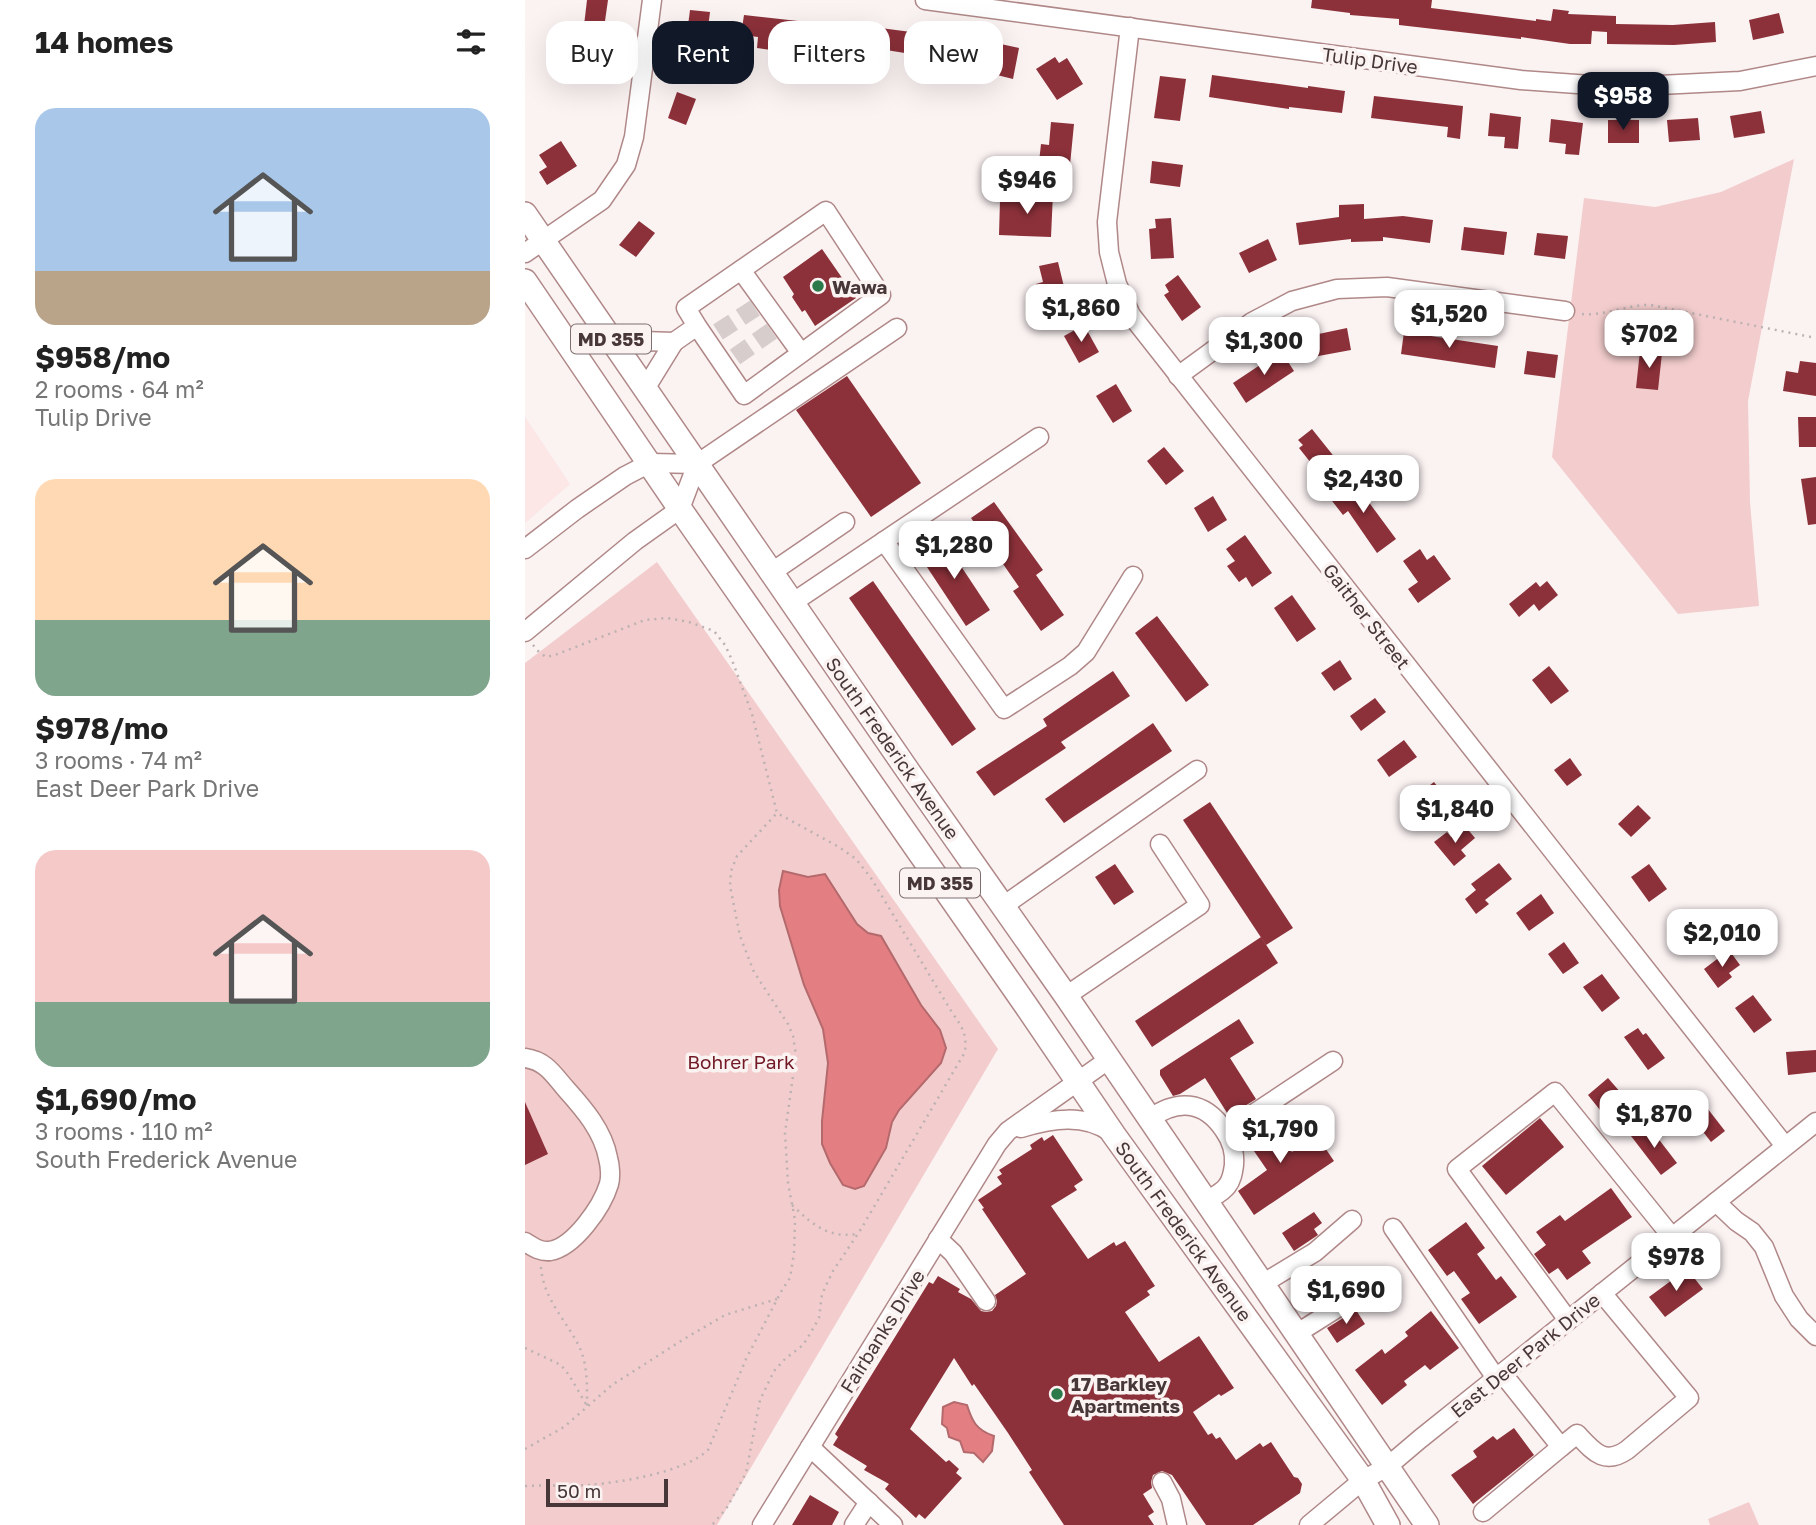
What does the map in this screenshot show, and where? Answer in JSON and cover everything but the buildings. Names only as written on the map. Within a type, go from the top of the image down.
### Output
[{"type":"main road","name":"South Frederick Avenue","points":[[525,214],[534,246],[612,340],[1066,996],[1426,1525]]},
{"type":"main road","name":"South Frederick Avenue","points":[[525,281],[1114,1135],[1363,1480],[1388,1525]]},
{"type":"street","points":[[534,246],[602,200],[626,165],[634,137],[652,0]]},
{"type":"street","name":"Tulip Drive","points":[[925,0],[1521,80],[1619,87],[1740,81],[1816,66]]},
{"type":"street","name":"Gaither Street","points":[[1130,27],[1107,222],[1109,252],[1117,284],[1131,316],[1785,1146]]},
{"type":"street","points":[[744,395],[881,295],[826,212],[686,308],[729,361],[744,395],[761,421]]},
{"type":"street","points":[[741,270],[759,304],[776,328],[801,353]]},
{"type":"street","points":[[1178,376],[1252,322],[1292,301],[1338,289],[1387,286],[1565,311]]},
{"type":"street","points":[[525,549],[625,475],[650,463],[697,464],[897,328]]},
{"type":"street","points":[[612,340],[674,342],[707,333]]},
{"type":"street","points":[[645,389],[674,342]]},
{"type":"street","points":[[792,603],[1039,437]]},
{"type":"street","points":[[528,638],[635,541],[680,509],[697,464]]},
{"type":"street","points":[[772,572],[845,522]]},
{"type":"street","points":[[884,541],[1004,709],[1070,666],[1086,652],[1133,576]]},
{"type":"street","points":[[1003,906],[1197,770]]},
{"type":"street","points":[[1066,996],[1200,905],[1160,844]]},
{"type":"street","points":[[525,1058],[539,1060],[581,1106],[599,1133],[608,1157],[610,1182],[601,1202],[574,1238],[551,1251],[533,1247]]},
{"type":"street","name":"Fairbanks Drive","points":[[762,1525],[1002,1137],[1108,1060]]},
{"type":"street","points":[[1226,1132],[1333,1061]]},
{"type":"street","points":[[1568,1320],[1457,1169],[1555,1092],[1672,1237]]},
{"type":"street","points":[[1149,1119],[1170,1107],[1194,1106],[1211,1114],[1226,1132],[1234,1150],[1231,1180],[1226,1188],[1205,1202]]},
{"type":"street","points":[[1002,1137],[1019,1128],[1064,1119],[1085,1121],[1107,1129],[1114,1135]]},
{"type":"street","name":"East Deer Park Drive","points":[[1309,1525],[1363,1480],[1387,1467],[1816,1122]]},
{"type":"street","points":[[1716,1202],[1752,1232],[1763,1247],[1784,1296],[1799,1319],[1816,1336]]},
{"type":"street","points":[[1262,1284],[1315,1252],[1352,1220]]},
{"type":"street","points":[[1393,1228],[1499,1375],[1561,1447]]},
{"type":"street","points":[[939,1239],[953,1253],[986,1301]]},
{"type":"street","points":[[1296,1334],[1372,1286]]},
{"type":"street","points":[[1483,1512],[1577,1434],[1595,1453],[1607,1457],[1618,1456],[1689,1398],[1602,1293]]},
{"type":"street","points":[[810,1447],[893,1525]]},
{"type":"street","points":[[1162,1482],[1171,1499],[1177,1525]]},
{"type":"street","points":[[854,1525],[869,1502]]},
{"type":"path","points":[[1565,311],[1587,314],[1638,304],[1651,305],[1816,338]]},
{"type":"path","points":[[528,638],[546,657],[646,620],[667,618],[714,631],[728,653],[752,714],[777,813],[856,859],[871,878],[963,1027],[967,1040],[965,1052],[833,1271],[822,1294],[819,1318],[810,1334],[803,1345],[774,1371],[760,1400],[746,1473],[726,1509],[712,1525]]},
{"type":"path","points":[[525,1486],[611,1482],[675,1468],[697,1460],[708,1450],[746,1359],[790,1278],[795,1220],[785,1133],[796,1055],[788,1024],[754,972],[740,936],[730,886],[731,871],[737,856],[777,813]]},
{"type":"path","points":[[792,1205],[828,1233],[845,1236],[857,1234]]},
{"type":"path","points":[[533,1247],[547,1294],[580,1348],[586,1373],[587,1406]]},
{"type":"path","points":[[525,1449],[564,1427],[612,1385],[684,1339],[725,1315],[777,1299]]},
{"type":"path","points":[[525,1348],[561,1365],[587,1406]]},
{"type":"shaded area","points":[[525,417],[570,484],[525,523]]},
{"type":"shaded area","points":[[783,871],[808,877],[825,874],[857,924],[868,933],[881,936],[921,1005],[940,1030],[946,1048],[941,1063],[899,1110],[892,1122],[886,1148],[864,1186],[855,1189],[843,1185],[822,1144],[828,1063],[823,1029],[804,985],[780,906],[779,890]]},
{"type":"shaded area","points":[[954,1402],[967,1405],[976,1424],[994,1436],[992,1451],[983,1462],[974,1453],[964,1452],[960,1441],[949,1437],[947,1428],[942,1424],[943,1407]]},
{"type":"green space","points":[[1794,159],[1748,401],[1750,502],[1759,606],[1678,614],[1552,457],[1584,198],[1655,207],[1721,192]]},
{"type":"green space","name":"Bohrer Park","points":[[657,562],[998,1049],[717,1525],[525,1525],[525,663]]},
{"type":"green space","points":[[1749,1502],[1759,1525],[1710,1525],[1708,1519]]},
{"type":"tunnel","points":[[718,332],[755,308]]},
{"type":"tunnel","points":[[735,357],[772,331]]},
{"type":"place","name":"Wawa","points":[[818,286]]},
{"type":"place","name":"17 Barkley Apartments","points":[[1057,1394]]}]
